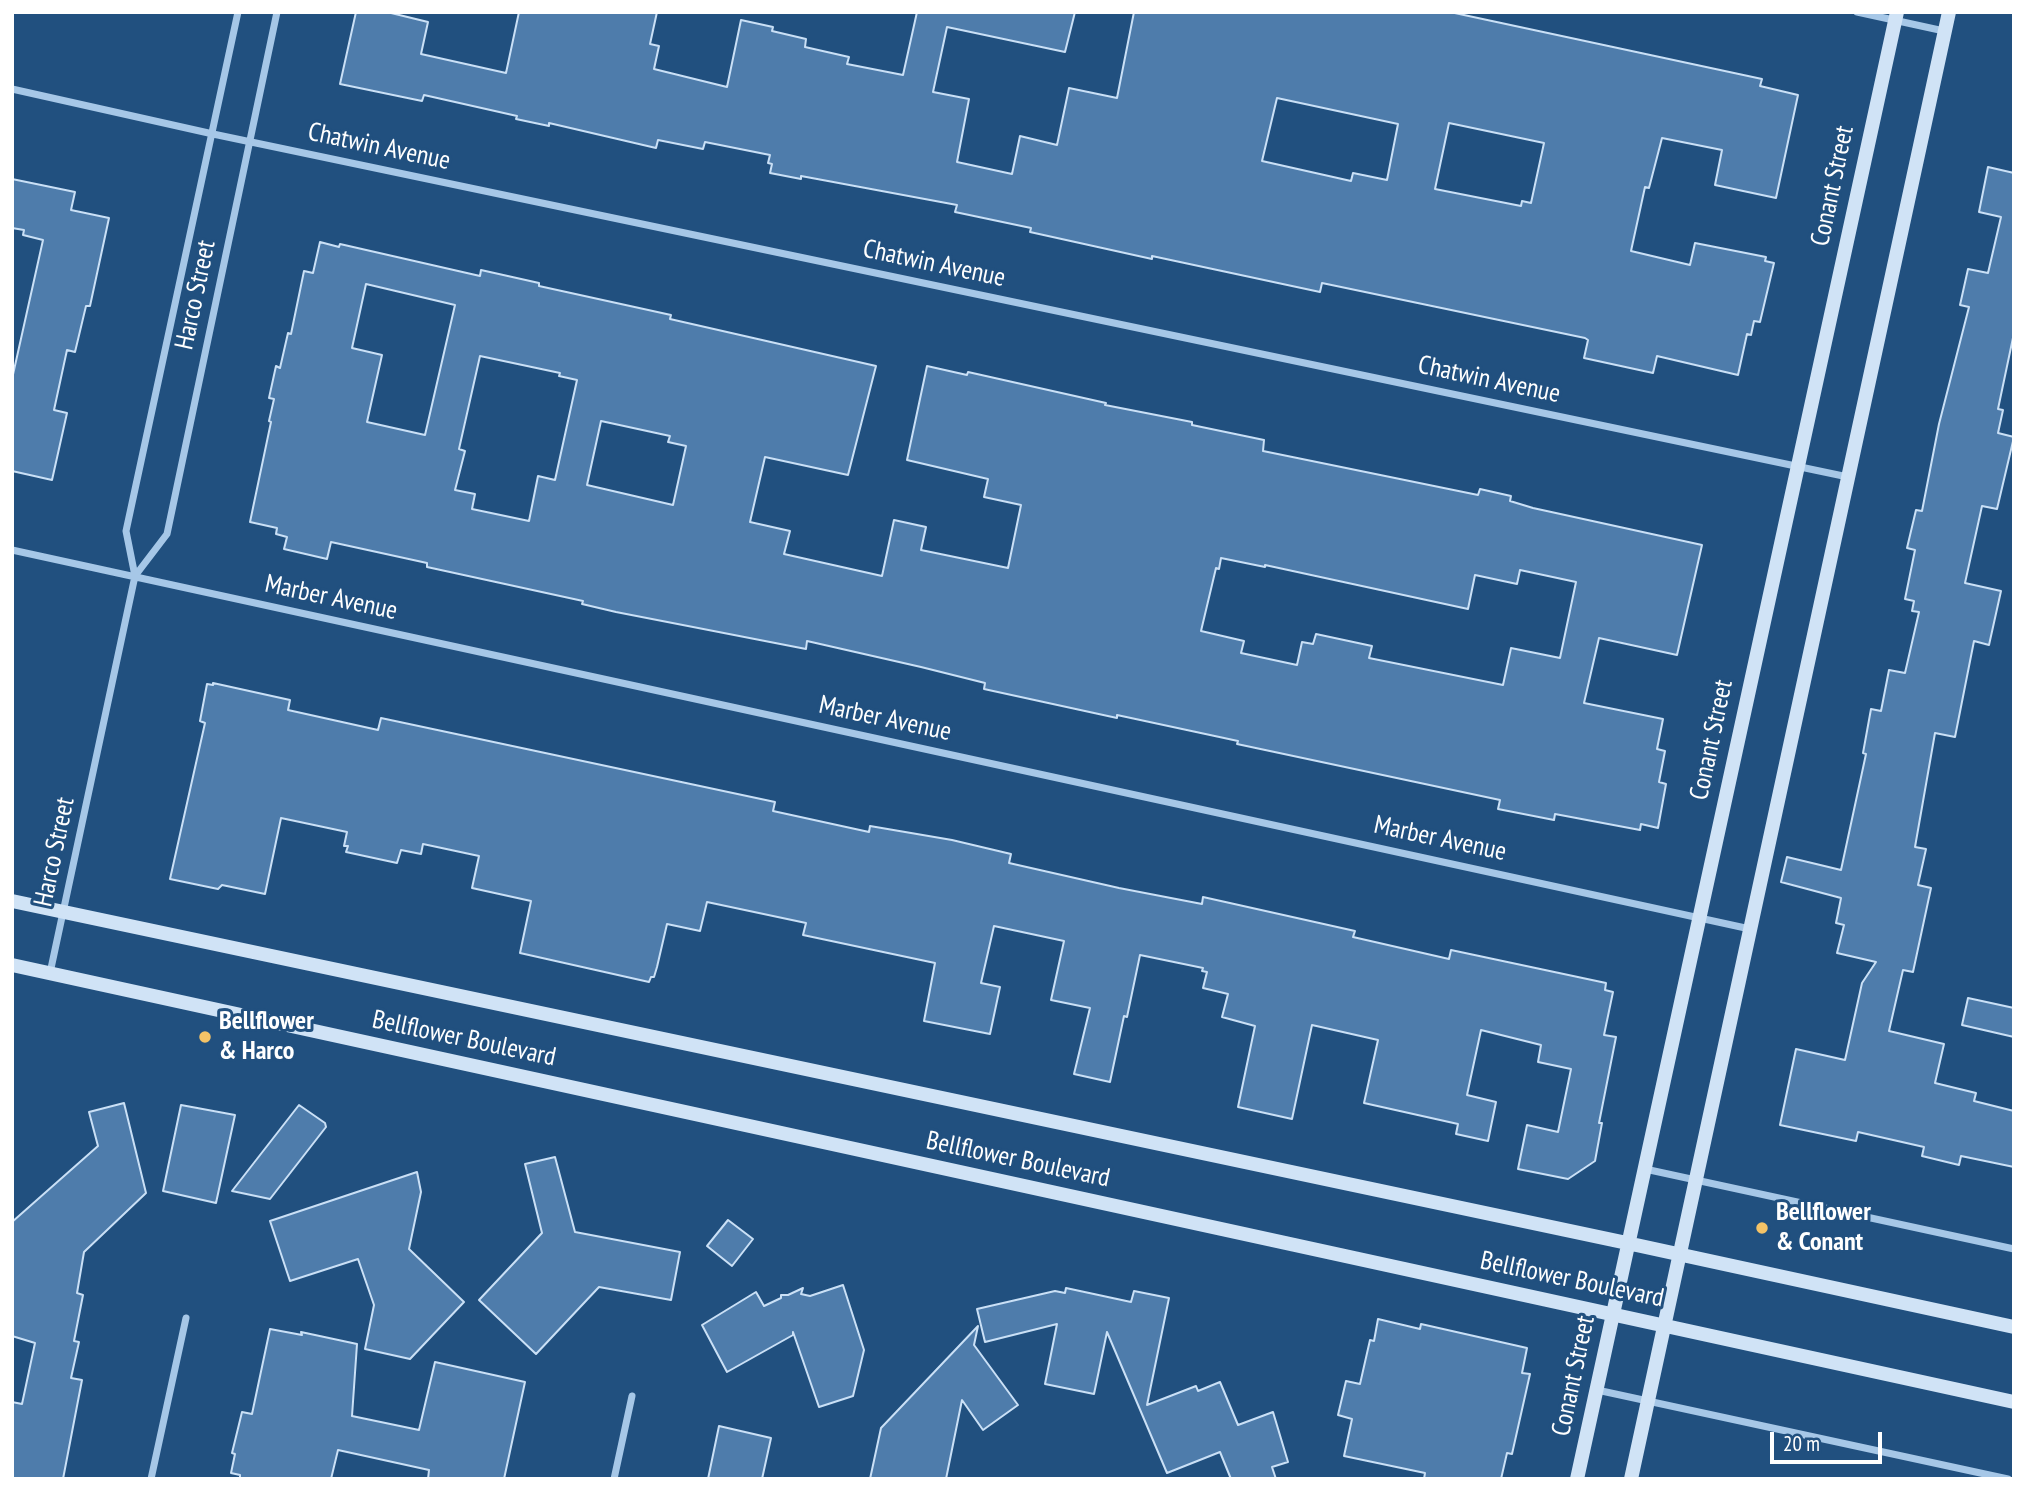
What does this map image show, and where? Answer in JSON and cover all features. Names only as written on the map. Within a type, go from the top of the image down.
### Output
[{"type":"main road","points":[[1631,1479],[1949,12]]},
{"type":"main road","name":"Conant Street","points":[[1577,1479],[1896,16]]},
{"type":"main road","name":"Bellflower Boulevard","points":[[12,901],[2014,1327]]},
{"type":"main road","name":"Bellflower Boulevard","points":[[12,965],[2014,1402]]},
{"type":"street","name":"Harco Street","points":[[50,973],[135,576],[126,531],[238,12]]},
{"type":"street","name":"Harco Street","points":[[135,576],[167,534],[277,12]]},
{"type":"street","points":[[1857,12],[1896,16],[1944,31]]},
{"type":"street","name":"Chatwin Avenue","points":[[12,89],[213,134],[1848,477]]},
{"type":"street","name":"Marber Avenue","points":[[12,550],[1750,929]]},
{"type":"street","points":[[1644,1168],[2014,1249]]},
{"type":"street","points":[[151,1479],[187,1318]]},
{"type":"street","points":[[1596,1390],[2008,1479]]},
{"type":"street","points":[[614,1479],[632,1396]]},
{"type":"building","points":[[356,12],[387,12],[428,22],[421,54],[506,73],[519,12],[657,12],[650,44],[659,46],[654,69],[727,87],[741,20],[773,27],[772,31],[806,39],[805,47],[849,57],[847,64],[903,75],[917,12],[1075,12],[1065,52],[947,27],[933,92],[969,99],[957,162],[1012,174],[1020,136],[1057,145],[1069,88],[1117,98],[1134,12],[1450,12],[1762,79],[1760,86],[1798,95],[1776,198],[1715,185],[1722,150],[1662,138],[1649,188],[1645,187],[1631,251],[1690,265],[1695,243],[1766,257],[1765,261],[1774,263],[1760,322],[1754,321],[1751,335],[1747,334],[1738,375],[1657,356],[1653,373],[1584,358],[1588,340],[1585,338],[1322,283],[1320,292],[1152,256],[1152,259],[955,212],[957,205],[801,176],[801,179],[770,173],[770,155],[705,142],[703,149],[658,140],[656,148],[549,123],[549,126],[516,119],[517,116],[424,95],[422,101],[340,84]],"holes":[[[1277,98],[1398,124],[1387,180],[1353,173],[1351,181],[1262,161]],[[1449,123],[1544,143],[1531,203],[1522,201],[1521,206],[1435,189]]]},
{"type":"building","points":[[1988,167],[2014,173],[2014,333],[1998,409],[2003,410],[1998,433],[2014,437],[1997,509],[1982,506],[1965,583],[2001,591],[1989,645],[1974,641],[1955,737],[1935,733],[1915,847],[1926,849],[1918,885],[1931,888],[1913,972],[1903,970],[1889,1031],[1944,1044],[1935,1083],[1976,1093],[1974,1101],[2014,1111],[2014,1167],[1961,1156],[1959,1165],[1922,1156],[1924,1147],[1858,1132],[1856,1141],[1780,1125],[1796,1049],[1845,1060],[1862,983],[1876,962],[1837,953],[1844,925],[1836,923],[1841,898],[1781,882],[1787,857],[1841,870],[1866,754],[1863,753],[1871,709],[1881,711],[1889,670],[1905,673],[1919,612],[1912,611],[1914,601],[1905,599],[1915,550],[1907,548],[1916,510],[1922,511],[1939,424],[1969,307],[1960,305],[1968,269],[1988,273],[2001,217],[1979,212]]},
{"type":"building","points":[[12,179],[75,192],[71,210],[109,218],[90,306],[86,306],[75,352],[67,350],[54,410],[67,413],[52,480],[12,471],[12,379],[43,240],[23,235],[24,230],[12,228]]},
{"type":"building","points":[[320,242],[339,247],[340,244],[480,276],[481,270],[539,283],[539,286],[671,315],[670,319],[876,366],[848,475],[765,457],[750,522],[790,531],[784,554],[882,576],[894,520],[926,527],[921,550],[1008,568],[1021,505],[984,497],[988,479],[907,460],[927,366],[967,375],[968,372],[1264,440],[1263,451],[1478,495],[1480,489],[1511,496],[1510,501],[1533,508],[1702,545],[1677,655],[1599,638],[1584,703],[1663,719],[1657,749],[1665,751],[1659,782],[1666,784],[1658,828],[1641,824],[1640,830],[1555,814],[1554,820],[1498,809],[1500,800],[1237,744],[1238,741],[984,689],[985,683],[921,667],[807,641],[806,649],[616,612],[582,604],[583,601],[427,567],[427,563],[331,542],[327,559],[284,549],[287,537],[276,534],[277,528],[250,522],[271,422],[269,421],[274,399],[269,398],[276,366],[280,368],[288,333],[291,334],[304,271],[313,273]],"holes":[[[366,284],[455,305],[425,435],[367,422],[382,355],[352,348]],[[480,356],[560,373],[559,376],[577,380],[555,480],[538,476],[529,521],[472,509],[475,494],[455,490],[465,451],[459,449]],[[601,421],[670,436],[668,442],[686,446],[673,505],[587,485]],[[1221,558],[1265,565],[1468,609],[1475,575],[1517,584],[1520,570],[1576,582],[1560,658],[1511,648],[1503,685],[1369,658],[1372,646],[1316,634],[1313,644],[1302,642],[1297,665],[1241,653],[1244,641],[1201,631],[1216,568],[1219,569]]]},
{"type":"building","points":[[213,683],[290,700],[288,710],[378,730],[381,718],[775,802],[773,811],[869,832],[870,826],[952,840],[1011,854],[1009,863],[1119,888],[1202,904],[1203,897],[1355,931],[1353,937],[1449,959],[1451,950],[1606,983],[1605,990],[1613,992],[1604,1035],[1616,1037],[1599,1123],[1602,1123],[1595,1161],[1568,1179],[1518,1169],[1527,1125],[1558,1132],[1571,1069],[1538,1062],[1541,1045],[1481,1030],[1467,1095],[1496,1102],[1488,1141],[1456,1134],[1458,1124],[1364,1103],[1378,1040],[1312,1025],[1292,1119],[1238,1107],[1255,1026],[1222,1017],[1228,994],[1203,988],[1207,972],[1202,971],[1203,968],[1140,955],[1110,1082],[1074,1074],[1090,1008],[1051,1000],[1064,941],[994,926],[981,983],[1000,987],[990,1034],[924,1021],[935,963],[803,935],[806,923],[707,902],[700,931],[667,924],[654,977],[651,977],[649,982],[520,953],[531,901],[472,888],[479,856],[423,844],[421,854],[401,850],[397,863],[346,852],[348,846],[344,846],[347,832],[281,818],[265,894],[222,885],[218,889],[170,879],[205,723],[200,721],[207,684]]},
{"type":"building","points":[[1968,998],[2014,1008],[2014,1037],[1962,1025]]},
{"type":"building","points":[[124,1103],[146,1193],[84,1252],[77,1293],[83,1295],[74,1341],[79,1342],[71,1378],[82,1380],[63,1479],[12,1479],[12,1402],[22,1404],[35,1343],[12,1336],[12,1222],[98,1146],[89,1112]]},
{"type":"building","points":[[181,1105],[235,1115],[216,1203],[163,1191]]},
{"type":"building","points":[[299,1105],[325,1123],[326,1127],[270,1199],[232,1191]]},
{"type":"building","points":[[555,1157],[575,1232],[680,1252],[671,1300],[599,1287],[536,1354],[479,1300],[542,1233],[525,1164]]},
{"type":"building","points":[[417,1172],[421,1192],[409,1249],[464,1302],[410,1359],[365,1349],[374,1305],[358,1259],[290,1281],[270,1221]]},
{"type":"building","points":[[728,1220],[753,1239],[732,1266],[707,1246]]},
{"type":"building","points":[[843,1285],[864,1350],[853,1396],[819,1407],[793,1332],[793,1335],[727,1372],[702,1325],[756,1292],[764,1306],[781,1298],[781,1295],[788,1295],[803,1288],[801,1294],[810,1296]]},
{"type":"building","points":[[1066,1288],[1131,1302],[1134,1291],[1169,1298],[1147,1405],[1196,1386],[1198,1391],[1220,1382],[1238,1425],[1273,1412],[1288,1462],[1272,1467],[1276,1479],[1231,1479],[1220,1452],[1167,1473],[1107,1332],[1094,1394],[1045,1384],[1057,1324],[985,1342],[977,1309],[1055,1291],[1065,1293]]},
{"type":"building","points":[[1378,1319],[1420,1329],[1421,1324],[1527,1348],[1522,1373],[1530,1374],[1512,1454],[1507,1453],[1501,1479],[1424,1479],[1425,1473],[1344,1456],[1352,1419],[1338,1415],[1346,1381],[1360,1384],[1370,1340],[1374,1341]]},
{"type":"building","points":[[978,1326],[974,1345],[1018,1405],[983,1430],[962,1400],[946,1479],[870,1479],[881,1428]]},
{"type":"building","points":[[270,1329],[302,1335],[301,1332],[357,1344],[352,1416],[419,1430],[435,1362],[525,1382],[504,1479],[428,1479],[429,1470],[338,1450],[331,1479],[240,1479],[240,1475],[231,1473],[235,1454],[232,1453],[242,1412],[252,1414]]},
{"type":"building","points":[[719,1426],[771,1438],[762,1479],[708,1479]]},
{"type":"place","name":"Bellflower & Harco","points":[[205,1037]]},
{"type":"place","name":"Bellflower & Conant","points":[[1762,1228]]}]
